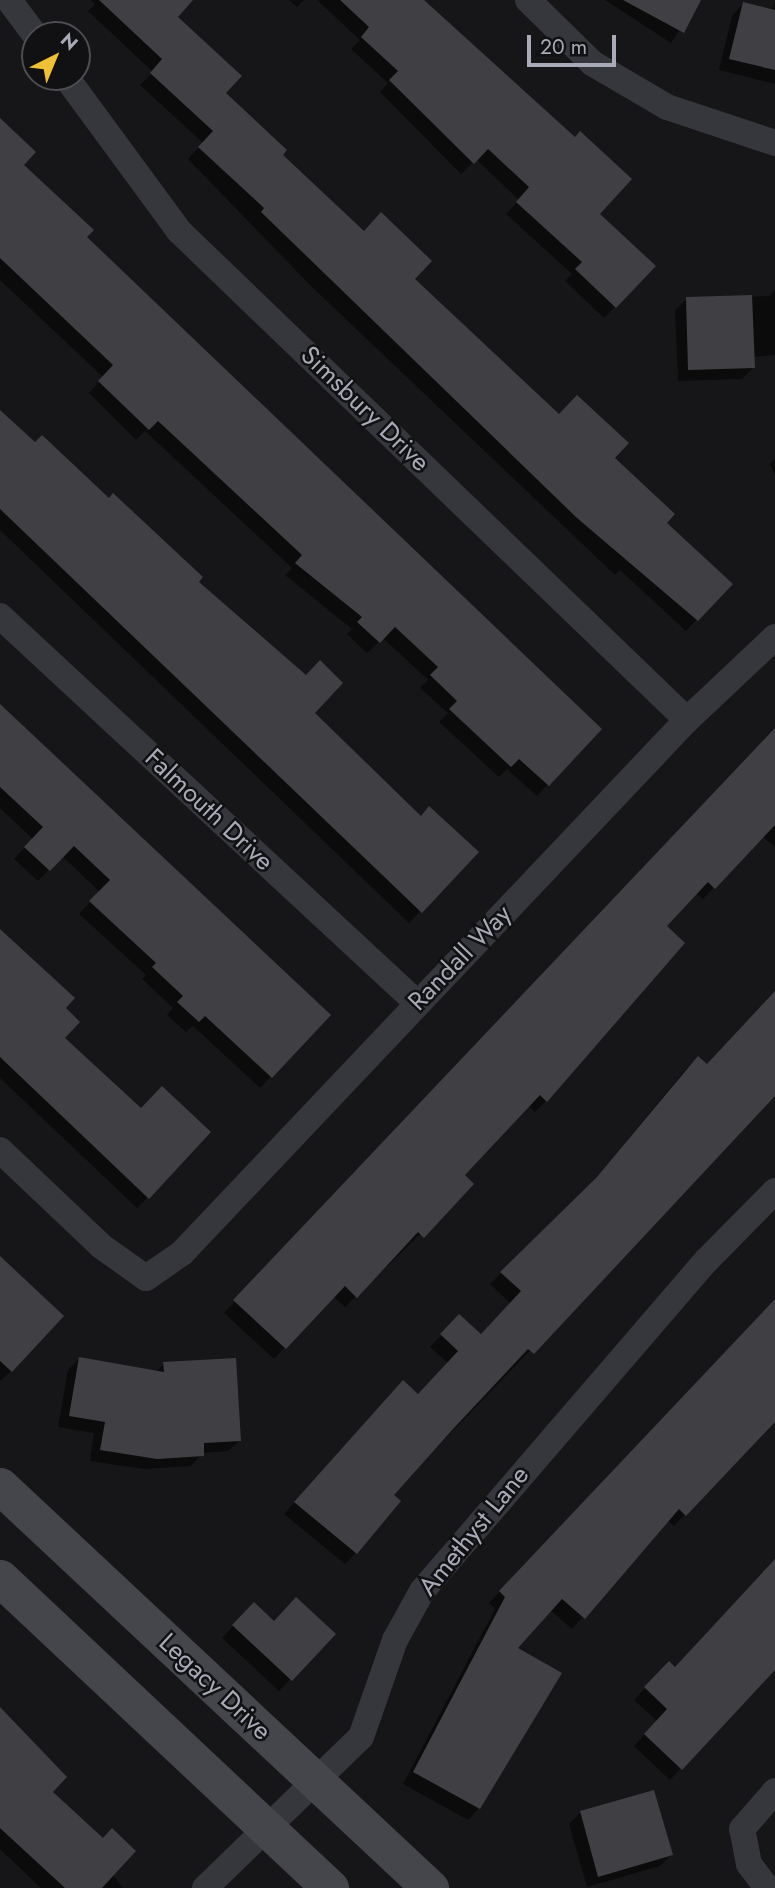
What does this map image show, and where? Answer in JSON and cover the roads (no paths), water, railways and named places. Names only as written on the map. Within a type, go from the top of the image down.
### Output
[{"type":"main road","name":"Legacy Drive","points":[[0,1486],[430,1888]]},
{"type":"main road","points":[[0,1578],[330,1888]]},
{"type":"street","points":[[9,0],[25,21]]},
{"type":"street","points":[[528,0],[592,63],[667,107],[775,143]]},
{"type":"street","name":"Simsbury Drive","points":[[76,91],[179,230],[687,720]]},
{"type":"street","name":"Falmouth Drive","points":[[0,616],[417,1003]]},
{"type":"street","name":"Randall Way","points":[[0,1150],[101,1246],[146,1278],[183,1253],[687,720],[775,638]]},
{"type":"street","name":"Amethyst Lane","points":[[205,1888],[266,1828],[319,1783],[361,1737],[395,1640],[422,1591],[707,1260],[775,1191]]},
{"type":"street","points":[[768,1888],[749,1864],[742,1829],[775,1791]]}]
